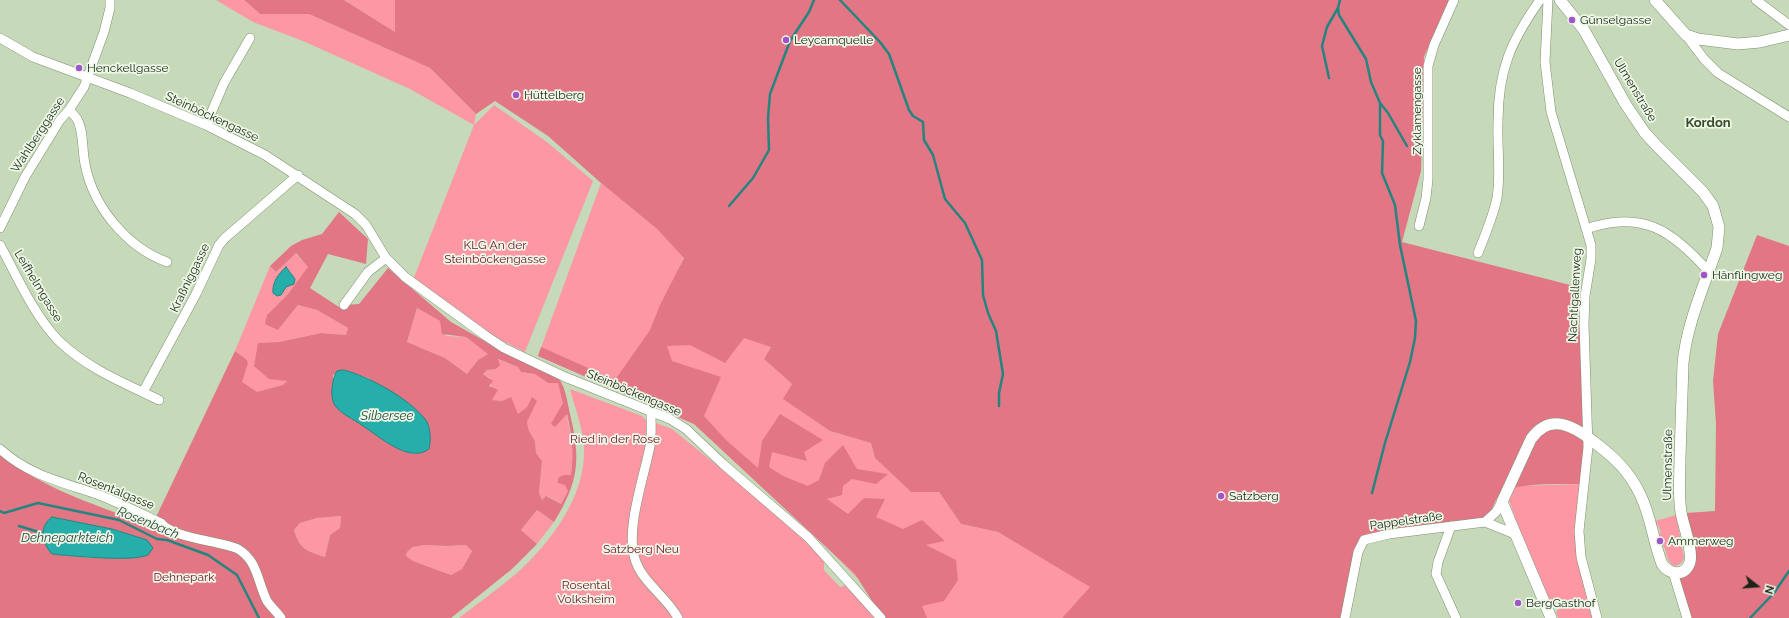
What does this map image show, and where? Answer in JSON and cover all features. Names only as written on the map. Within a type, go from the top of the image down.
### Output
[{"type":"street","points":[[88,78],[104,32],[110,8],[110,0]]},
{"type":"street","name":"Zyklamengasse","points":[[1419,226],[1426,198],[1428,178],[1428,66],[1434,45],[1454,0]]},
{"type":"street","points":[[1478,253],[1497,198],[1499,163],[1499,104],[1504,68],[1517,36],[1540,0]]},
{"type":"street","name":"Nachtigallenweg","points":[[1548,0],[1545,62],[1551,112],[1586,229],[1592,259],[1585,296],[1588,447],[1579,534],[1581,557],[1597,618]]},
{"type":"street","name":"Ulmenstraße","points":[[1502,502],[1531,439],[1540,429],[1551,424],[1565,424],[1572,426],[1615,459],[1629,474],[1645,504],[1662,564],[1669,571],[1677,573],[1685,570],[1690,559],[1681,513],[1679,490],[1683,362],[1685,342],[1690,324],[1717,248],[1719,235],[1717,214],[1703,192],[1645,133],[1626,105],[1584,30],[1560,0]]},
{"type":"street","points":[[1655,0],[1686,35],[1704,60],[1718,72],[1789,117]]},
{"type":"street","points":[[1756,0],[1789,25]]},
{"type":"street","points":[[1686,35],[1710,42],[1738,44],[1760,42],[1789,35]]},
{"type":"street","name":"Steinböckengasse","points":[[0,38],[33,57],[153,102],[206,125],[265,155],[298,175],[355,214],[366,224],[386,258],[421,290],[504,348],[565,377],[670,420],[686,429],[723,464],[792,522],[817,546],[881,618]]},
{"type":"street","points":[[206,125],[224,83],[250,38]]},
{"type":"street","name":"Wahlberggasse","points":[[0,228],[24,176],[60,120],[69,110],[88,78]]},
{"type":"street","points":[[69,110],[77,119],[85,165],[91,187],[98,202],[114,223],[133,241],[147,253],[167,262]]},
{"type":"street","name":"Kraßniggasse","points":[[144,392],[196,294],[219,245],[225,238],[298,175]]},
{"type":"street","points":[[1586,229],[1601,223],[1626,221],[1639,223],[1663,231],[1675,238],[1691,251],[1709,272]]},
{"type":"street","name":"Leifhelmgasse","points":[[0,245],[42,320],[59,341],[80,359],[108,377],[159,400]]},
{"type":"street","points":[[344,305],[368,272],[386,258]]},
{"type":"street","points":[[651,412],[651,438],[633,526],[632,549],[643,575],[670,604],[678,618]]},
{"type":"street","name":"Rosentalgasse","points":[[0,449],[11,459],[27,469],[112,500],[161,523],[164,527],[169,529],[238,549],[245,553],[253,562],[268,602],[282,618]]},
{"type":"street","points":[[1485,522],[1496,512],[1502,502]]},
{"type":"street","points":[[1502,502],[1551,618]]},
{"type":"street","name":"Pappelstraße","points":[[1348,615],[1358,552],[1364,540],[1389,534],[1485,522],[1515,534]]},
{"type":"street","points":[[1451,526],[1438,562],[1436,574],[1456,618]]},
{"type":"street","points":[[1673,572],[1686,618]]},
{"type":"green space","points":[[216,0],[244,0],[260,14],[309,14],[430,68],[476,114],[474,125],[410,89],[303,41],[253,22]]},
{"type":"green space","points":[[244,0],[344,0],[395,32],[395,0],[1449,0],[1424,57],[1421,171],[1402,242],[1578,287],[1585,444],[1582,484],[1538,484],[1515,487],[1500,494],[1491,510],[1482,519],[1367,534],[1360,538],[1356,546],[1341,618],[1062,618],[1090,587],[998,532],[961,524],[939,492],[911,492],[875,458],[871,443],[830,431],[783,399],[792,384],[764,359],[771,347],[744,338],[725,363],[690,345],[667,346],[672,361],[721,377],[704,416],[726,440],[758,468],[762,441],[780,414],[823,440],[804,452],[807,461],[772,452],[769,467],[783,476],[808,486],[819,480],[825,463],[843,445],[857,469],[888,474],[876,484],[852,479],[843,486],[842,495],[827,499],[848,514],[864,498],[885,499],[876,517],[903,529],[922,520],[945,541],[926,545],[956,560],[958,580],[944,601],[922,606],[927,618],[886,618],[874,604],[855,574],[694,424],[538,356],[541,347],[615,380],[650,330],[660,305],[684,258],[657,229],[601,183],[548,136],[495,101],[476,114],[430,68],[309,14],[260,14]]},
{"type":"green space","points":[[344,0],[395,0],[395,32]]},
{"type":"green space","name":"KLG An der Steinböckengasse","points":[[494,105],[547,142],[593,181],[525,352],[493,336],[413,280],[474,125]]},
{"type":"green space","points":[[601,183],[657,229],[684,257],[678,270],[771,347],[764,359],[792,384],[784,399],[830,431],[871,443],[875,458],[911,492],[939,492],[961,524],[998,532],[1091,587],[1062,618],[896,618],[833,553],[694,424],[538,356]]},
{"type":"green space","name":"Dehnepark","points":[[339,212],[368,239],[366,264],[328,254],[310,288],[342,309],[344,305],[359,304],[388,268],[451,322],[504,352],[559,379],[566,395],[576,444],[576,470],[569,495],[554,522],[537,510],[521,530],[537,544],[512,569],[451,618],[0,618],[0,454],[17,467],[54,488],[94,505],[154,527],[157,515],[235,351],[246,359],[248,363],[242,382],[257,392],[283,385],[287,381],[269,379],[254,366],[258,343],[279,342],[321,333],[346,335],[348,328],[317,310],[298,305],[278,330],[265,324],[267,315],[288,294],[308,267],[296,253],[276,272],[270,266],[291,246],[302,240],[322,234]],"holes":[[[417,308],[440,321],[442,334],[466,337],[488,354],[478,360],[467,374],[445,358],[407,342]],[[498,359],[518,367],[521,372],[535,374],[548,383],[558,383],[563,403],[551,424],[555,427],[567,414],[572,452],[571,475],[564,475],[558,478],[558,483],[565,485],[568,491],[561,504],[546,496],[542,500],[539,493],[542,461],[536,453],[535,441],[529,431],[527,422],[537,401],[532,397],[527,407],[518,414],[511,397],[502,401],[492,400],[498,390],[489,386],[493,381],[483,374],[487,370],[496,369],[500,365]],[[344,370],[368,378],[383,388],[430,437],[428,450],[414,454],[389,444],[365,426],[340,411],[333,402],[333,375]],[[341,516],[340,528],[330,535],[325,557],[305,549],[296,537],[294,530],[300,523],[317,518]],[[52,517],[112,529],[147,540],[139,557],[91,558],[52,554]],[[425,545],[466,545],[472,551],[462,569],[451,575],[413,561],[406,556],[407,552],[413,547]]]},
{"type":"green space","points":[[1757,235],[1789,246],[1789,618],[1692,618],[1679,578],[1692,570],[1696,553],[1686,513],[1715,511],[1716,424],[1713,381],[1718,334]]},
{"type":"green space","points":[[295,253],[309,267],[288,294],[267,315],[278,330],[298,305],[317,310],[348,328],[346,335],[321,333],[279,342],[258,343],[287,380],[284,385],[256,393],[241,382],[246,359],[235,351],[270,266],[276,272]]},
{"type":"green space","points":[[417,308],[440,321],[446,336],[466,337],[489,354],[478,360],[467,374],[445,358],[407,342]]},
{"type":"green space","points":[[497,359],[518,367],[521,372],[535,374],[548,383],[558,383],[561,389],[572,442],[572,463],[571,475],[564,475],[568,491],[561,504],[547,496],[542,500],[539,493],[542,461],[536,453],[535,441],[529,431],[527,422],[532,398],[527,407],[518,415],[502,401],[492,400],[490,378],[483,374],[487,370],[496,369],[499,365]]},
{"type":"green space","points":[[570,389],[642,416],[655,426],[656,423],[672,429],[776,513],[816,550],[824,560],[824,570],[840,587],[846,585],[874,618],[459,618],[510,579],[530,561],[554,532],[573,500],[583,466],[584,448]]},
{"type":"green space","points":[[1582,484],[1577,522],[1595,618],[1558,618],[1556,612],[1559,609],[1556,603],[1554,604],[1550,602],[1520,532],[1509,500],[1514,486]]},
{"type":"green space","points":[[537,510],[554,522],[537,544],[521,530]]},
{"type":"green space","points":[[1676,515],[1684,558],[1682,562],[1675,566],[1668,560],[1659,534],[1661,533],[1655,521]]},
{"type":"green space","points":[[341,516],[340,528],[330,535],[325,557],[305,549],[296,537],[294,530],[300,523],[317,518]]},
{"type":"green space","points":[[425,545],[467,545],[472,551],[462,569],[451,575],[413,561],[406,556],[407,552],[413,547]]},
{"type":"water","points":[[286,267],[295,279],[294,284],[286,287],[281,295],[277,296],[273,293],[273,286],[280,273]]},
{"type":"water","name":"Silbersee","points":[[344,370],[354,373],[388,389],[418,411],[427,422],[430,438],[429,449],[421,453],[412,453],[394,447],[340,411],[333,401],[332,387],[337,371]]},
{"type":"water","name":"Dehneparkteich","points":[[52,517],[112,529],[147,540],[153,548],[148,555],[129,558],[101,558],[52,554],[44,540],[43,530],[45,525]]},
{"type":"waterway","points":[[729,206],[753,178],[769,150],[768,118],[770,94],[790,41],[809,12],[814,0]]},
{"type":"waterway","points":[[840,0],[880,42],[889,54],[909,110],[913,116],[923,122],[924,140],[933,155],[945,199],[965,223],[982,260],[983,295],[988,313],[996,331],[1003,374],[999,393],[999,406]]},
{"type":"waterway","points":[[1340,0],[1338,8],[1339,15],[1366,59],[1371,82],[1380,103],[1380,135],[1383,141],[1382,173],[1395,205],[1400,245],[1416,321],[1415,338],[1410,362],[1385,443],[1372,493]]},
{"type":"waterway","points":[[1329,78],[1322,46],[1327,27],[1338,8]]},
{"type":"waterway","points":[[1380,103],[1388,113],[1407,146]]},
{"type":"waterway","name":"Rosenbach","points":[[0,511],[4,513],[38,503],[119,520],[157,539],[167,540],[208,555],[237,575],[259,618]]},
{"type":"waterway","points":[[19,526],[42,533]]},
{"type":"waterway","points":[[1750,618],[1774,593],[1789,571]]},
{"type":"place","name":"Günselgasse","points":[[1572,20]]},
{"type":"place","name":"Leycamquelle","points":[[786,40]]},
{"type":"place","name":"Henckellgasse","points":[[79,68]]},
{"type":"place","name":"Hüttelberg","points":[[516,95]]},
{"type":"place","name":"Hänflingweg","points":[[1704,275]]},
{"type":"place","name":"Satzberg","points":[[1221,496]]},
{"type":"place","name":"Ammerweg","points":[[1660,541]]},
{"type":"place","name":"BergGasthof","points":[[1518,603]]},
{"type":"district","name":"Kordon","points":[[1708,123]]},
{"type":"park label","name":"Ried in der Rose","points":[[615,439]]},
{"type":"park label","name":"Satzberg Neu","points":[[641,549]]},
{"type":"park label","name":"Rosental Volksheim","points":[[586,592]]}]
